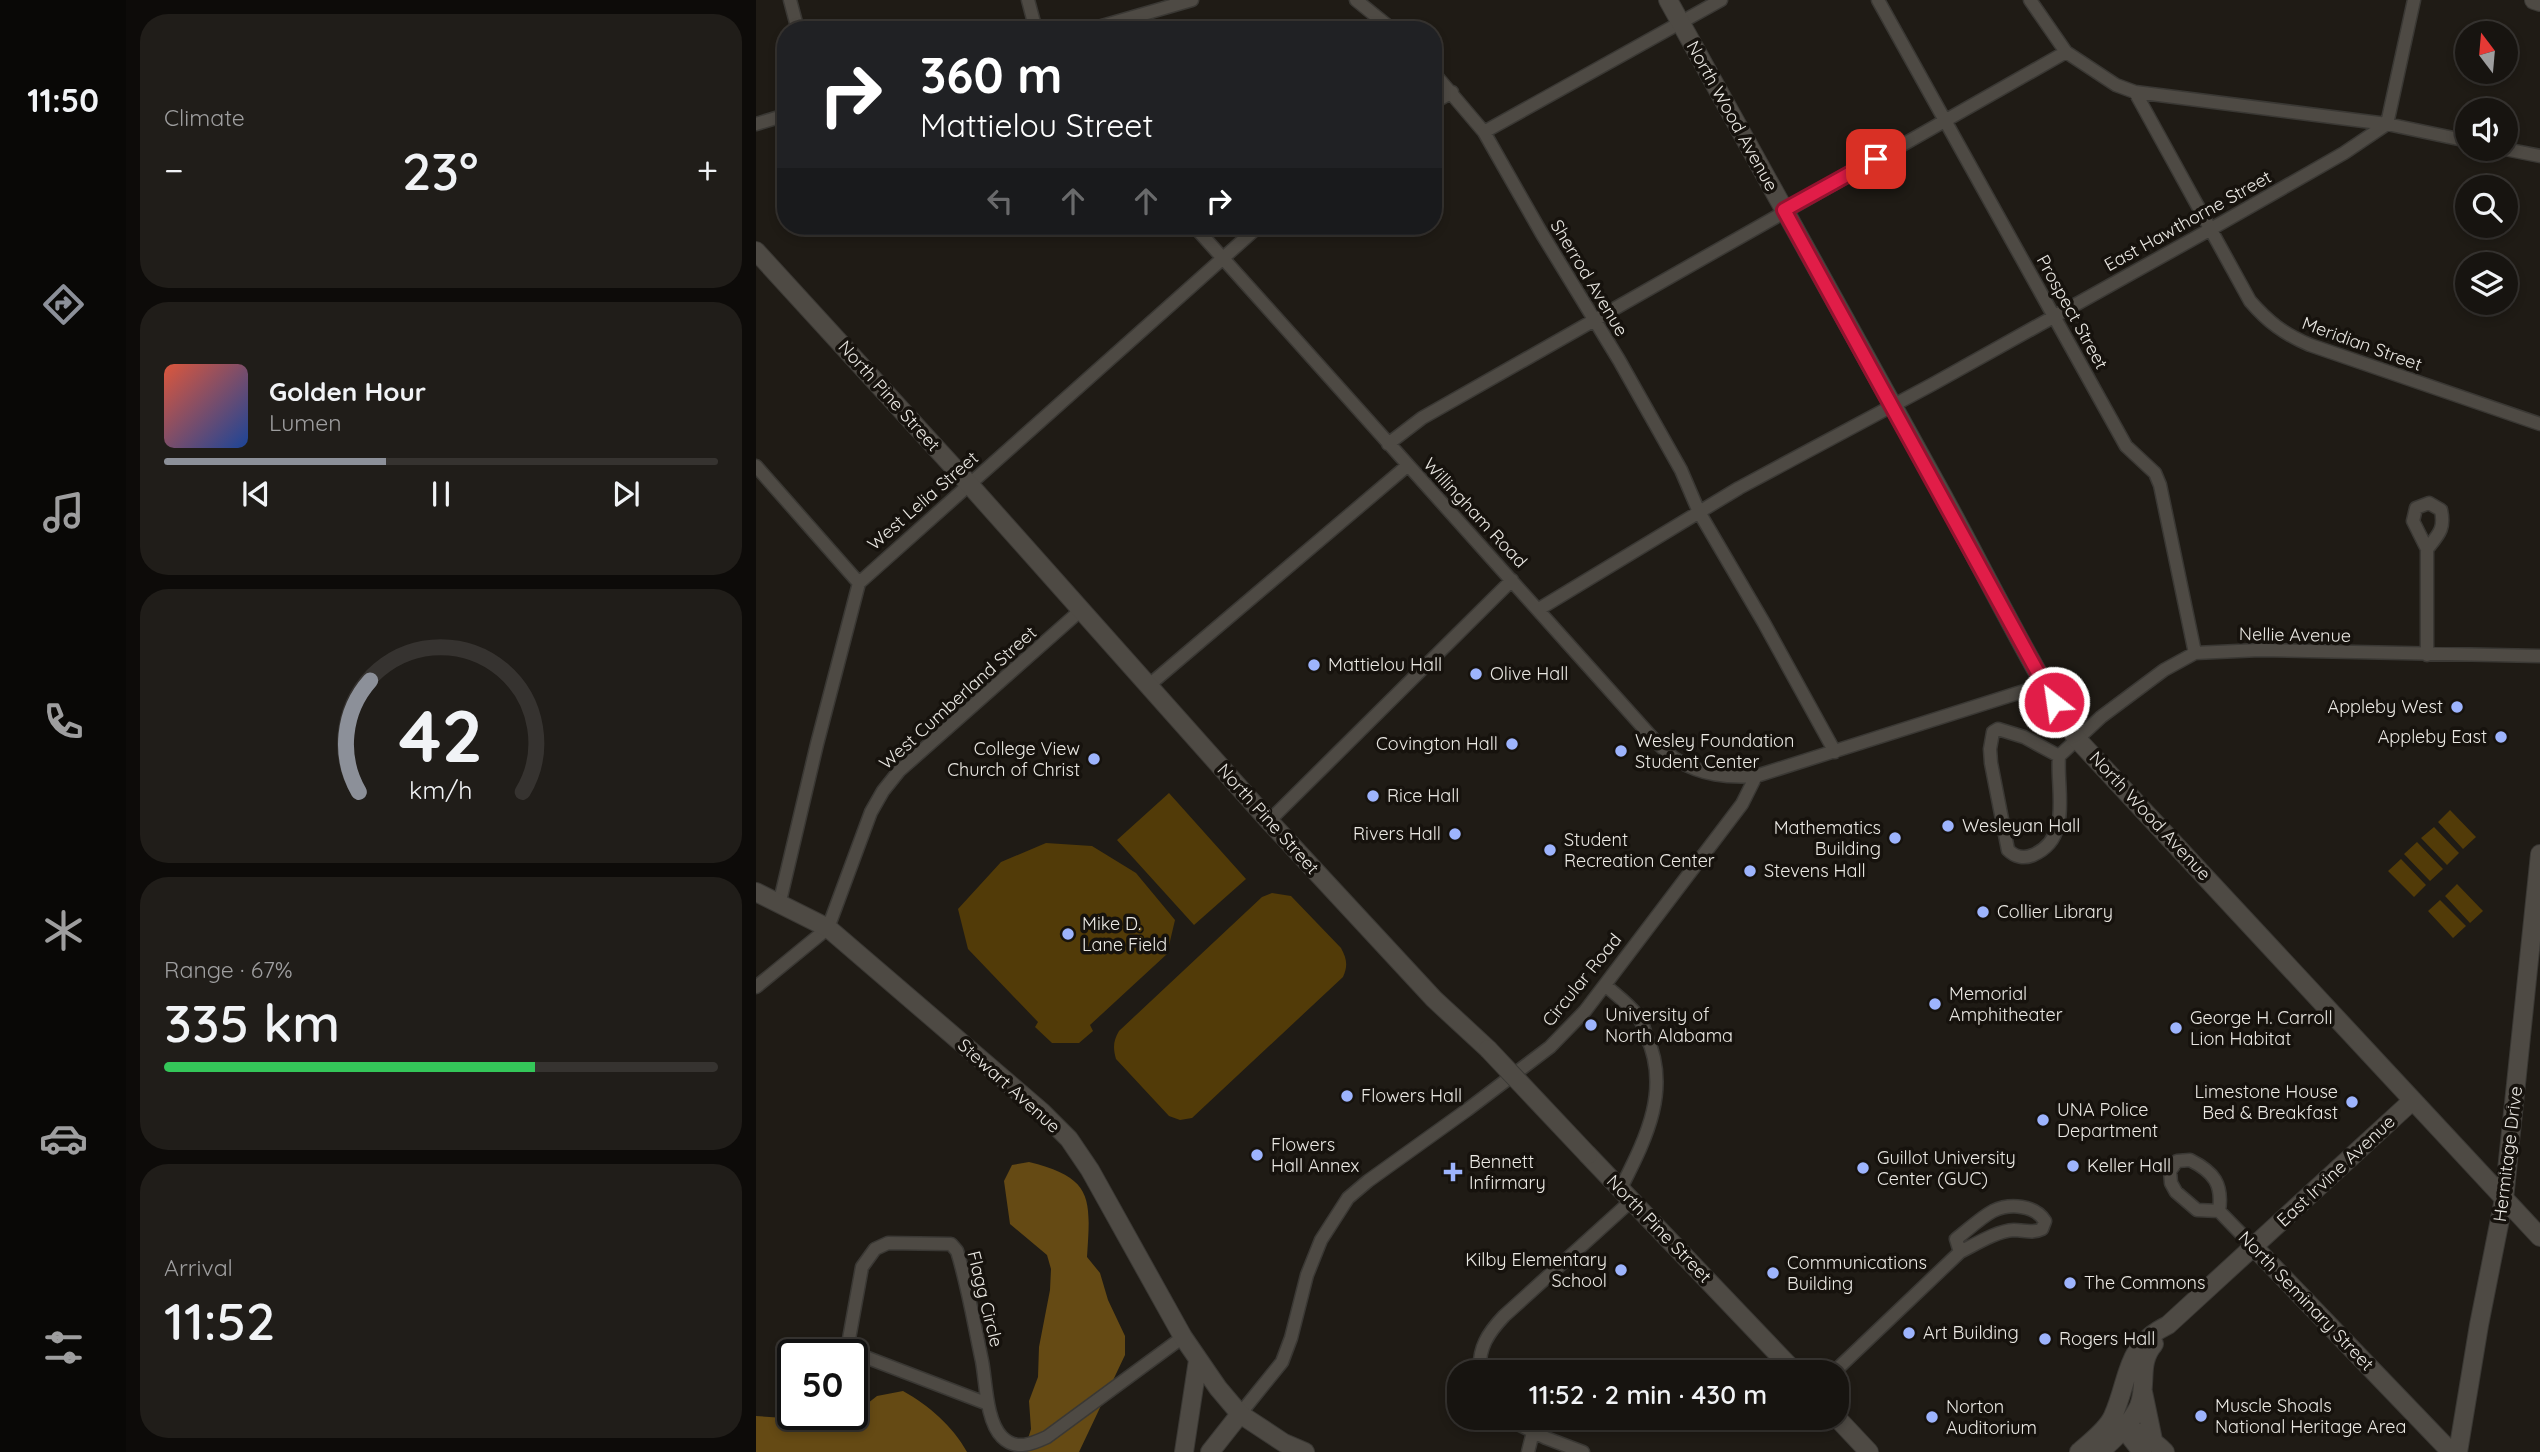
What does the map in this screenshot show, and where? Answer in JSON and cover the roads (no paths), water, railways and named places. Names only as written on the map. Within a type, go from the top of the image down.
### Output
[{"type":"main road","name":"North Wood Avenue","points":[[1668,0],[2000,600],[2043,685],[2076,738],[2540,1237]]},
{"type":"main road","points":[[2534,0],[2540,2]]},
{"type":"main road","name":"North Pine Street","points":[[756,252],[969,484],[1269,821],[1434,999],[1488,1049],[1783,1360]]},
{"type":"main road","name":"Hermitage Drive","points":[[2458,1452],[2504,1199],[2536,934],[2540,854]]},
{"type":"main road","name":"Stewart Avenue","points":[[756,892],[828,928],[1042,1112],[1069,1139],[1090,1170],[1198,1360],[1240,1414],[1284,1443],[1305,1452]]},
{"type":"main road","name":"East Irvine Avenue","points":[[2079,1452],[2138,1406],[2143,1388],[2146,1355],[2168,1325],[2412,1101]]},
{"type":"main road","name":"North Seminary Street","points":[[2254,1247],[2451,1452]]},
{"type":"main road","name":"East Irvine Avenue","points":[[2101,1452],[2119,1423],[2126,1373],[2136,1350],[2153,1333],[2168,1325]]},
{"type":"main road","points":[[1184,1452],[1198,1360]]},
{"type":"main road","points":[[2143,1388],[2154,1448]]},
{"type":"main road","points":[[1210,1452],[1240,1414]]},
{"type":"main road","points":[[2119,1423],[2137,1430],[2154,1448]]},
{"type":"main road","points":[[1848,1430],[1869,1452]]},
{"type":"street","points":[[790,0],[796,21]]},
{"type":"street","points":[[1028,0],[1034,21]]},
{"type":"street","points":[[1119,21],[1192,0]]},
{"type":"street","points":[[1356,0],[1382,21]]},
{"type":"street","points":[[1484,132],[1721,0]]},
{"type":"street","name":"Prospect Street","points":[[1878,0],[2126,446],[2155,473],[2196,653]]},
{"type":"street","points":[[2030,0],[2066,52],[2116,85],[2135,92],[2387,124],[2455,138]]},
{"type":"street","points":[[2387,124],[2414,0]]},
{"type":"street","points":[[1388,444],[1422,418],[2066,52]]},
{"type":"street","name":"Sherrod Avenue","points":[[1442,81],[1484,132],[1619,360],[1669,448],[1699,512],[1835,752]]},
{"type":"street","points":[[1442,98],[1452,92]]},
{"type":"street","name":"Meridian Street","points":[[2135,92],[2250,300],[2266,320],[2287,335],[2540,424]]},
{"type":"street","points":[[756,124],[777,118]]},
{"type":"street","name":"East Hawthorne Street","points":[[1539,609],[1699,512],[2211,229],[2344,153],[2387,124]]},
{"type":"street","points":[[2518,152],[2540,156]]},
{"type":"street","name":"Willingham Road","points":[[1202,235],[1649,734],[1676,760],[1710,775],[1732,778],[1756,776]]},
{"type":"street","name":"West Lelia Street","points":[[859,583],[1249,235]]},
{"type":"street","points":[[756,466],[859,583],[779,905]]},
{"type":"street","points":[[1149,686],[1408,466]]},
{"type":"street","points":[[2427,549],[2427,655]]},
{"type":"street","points":[[1269,821],[1512,580]]},
{"type":"street","name":"West Cumberland Street","points":[[828,928],[871,813],[883,791],[899,771],[1081,610]]},
{"type":"street","name":"Nellie Avenue","points":[[2059,756],[2076,738],[2164,670],[2196,653],[2260,650],[2540,656]]},
{"type":"street","points":[[1756,776],[2043,685]]},
{"type":"street","points":[[1998,729],[2007,731],[2059,756],[2058,828],[2052,839],[2037,854],[2027,857],[2013,855],[2008,850],[1991,763],[1993,732],[1998,729]]},
{"type":"street","name":"Circular Road","points":[[1240,1414],[1282,1362],[1307,1275],[1321,1240],[1348,1198],[1367,1181],[1550,1047],[1585,1011],[1742,804],[1756,776]]},
{"type":"street","points":[[756,987],[828,928]]},
{"type":"street","points":[[1479,1360],[1488,1334],[1503,1316],[1625,1195],[1656,1100],[1658,1072],[1653,1048],[1637,1015],[1605,985]]},
{"type":"street","points":[[2190,1160],[2203,1166],[2217,1182],[2221,1195],[2219,1211],[2197,1210],[2176,1192],[2171,1183],[2171,1171],[2178,1161],[2190,1160]]},
{"type":"street","points":[[1847,1360],[1960,1252],[2012,1230],[2035,1232],[2042,1229],[2045,1221],[2040,1214],[2028,1208],[2010,1206],[1993,1211],[1956,1239],[1960,1252]]},
{"type":"street","name":"North Seminary Street","points":[[2219,1211],[2254,1247]]},
{"type":"street","name":"Flagg Circle","points":[[988,1404],[847,1350],[862,1267],[875,1249],[888,1243],[905,1242],[951,1244],[957,1251],[982,1363],[988,1404],[1002,1437],[1014,1445],[1029,1445],[1046,1437],[1183,1336]]},
{"type":"street","points":[[1529,1430],[1583,1452]]},
{"type":"street","points":[[1528,1452],[1533,1432]]},
{"type":"place","name":"Mattielou Hall","points":[[1314,665]]},
{"type":"place","name":"Olive Hall","points":[[1476,674]]},
{"type":"place","name":"Appleby West","points":[[2457,707]]},
{"type":"place","name":"Appleby East","points":[[2501,737]]},
{"type":"place","name":"Covington Hall","points":[[1512,744]]},
{"type":"place","name":"Wesley Foundation Student Center","points":[[1621,751]]},
{"type":"place","name":"College View Church of Christ","points":[[1094,759]]},
{"type":"place","name":"Rice Hall","points":[[1373,796]]},
{"type":"place","name":"Wesleyan Hall","points":[[1948,826]]},
{"type":"place","name":"Rivers Hall","points":[[1455,834]]},
{"type":"place","name":"Mathematics Building","points":[[1895,838]]},
{"type":"place","name":"Student Recreation Center","points":[[1550,850]]},
{"type":"place","name":"Stevens Hall","points":[[1750,871]]},
{"type":"place","name":"Collier Library","points":[[1983,912]]},
{"type":"place","name":"Mike D. Lane Field","points":[[1068,934]]},
{"type":"place","name":"Memorial Amphitheater","points":[[1935,1004]]},
{"type":"place","name":"University of North Alabama","points":[[1591,1025]]},
{"type":"place","name":"George H. Carroll Lion Habitat","points":[[2176,1028]]},
{"type":"place","name":"Flowers Hall","points":[[1347,1096]]},
{"type":"place","name":"Limestone House Bed & Breakfast","points":[[2352,1102]]},
{"type":"place","name":"UNA Police Department","points":[[2043,1120]]},
{"type":"place","name":"Flowers Hall Annex","points":[[1257,1155]]},
{"type":"place","name":"Keller Hall","points":[[2073,1166]]},
{"type":"place","name":"Guillot University Center (GUC)","points":[[1863,1168]]},
{"type":"place","name":"Bennett Infirmary","points":[[1453,1172]]},
{"type":"place","name":"Kilby Elementary School","points":[[1621,1270]]},
{"type":"place","name":"Communications Building","points":[[1773,1273]]},
{"type":"place","name":"The Commons","points":[[2070,1283]]},
{"type":"place","name":"Art Building","points":[[1909,1333]]},
{"type":"place","name":"Rogers Hall","points":[[2045,1339]]},
{"type":"place","name":"Muscle Shoals National Heritage Area","points":[[2201,1416]]},
{"type":"place","name":"Norton Auditorium","points":[[1932,1417]]}]
